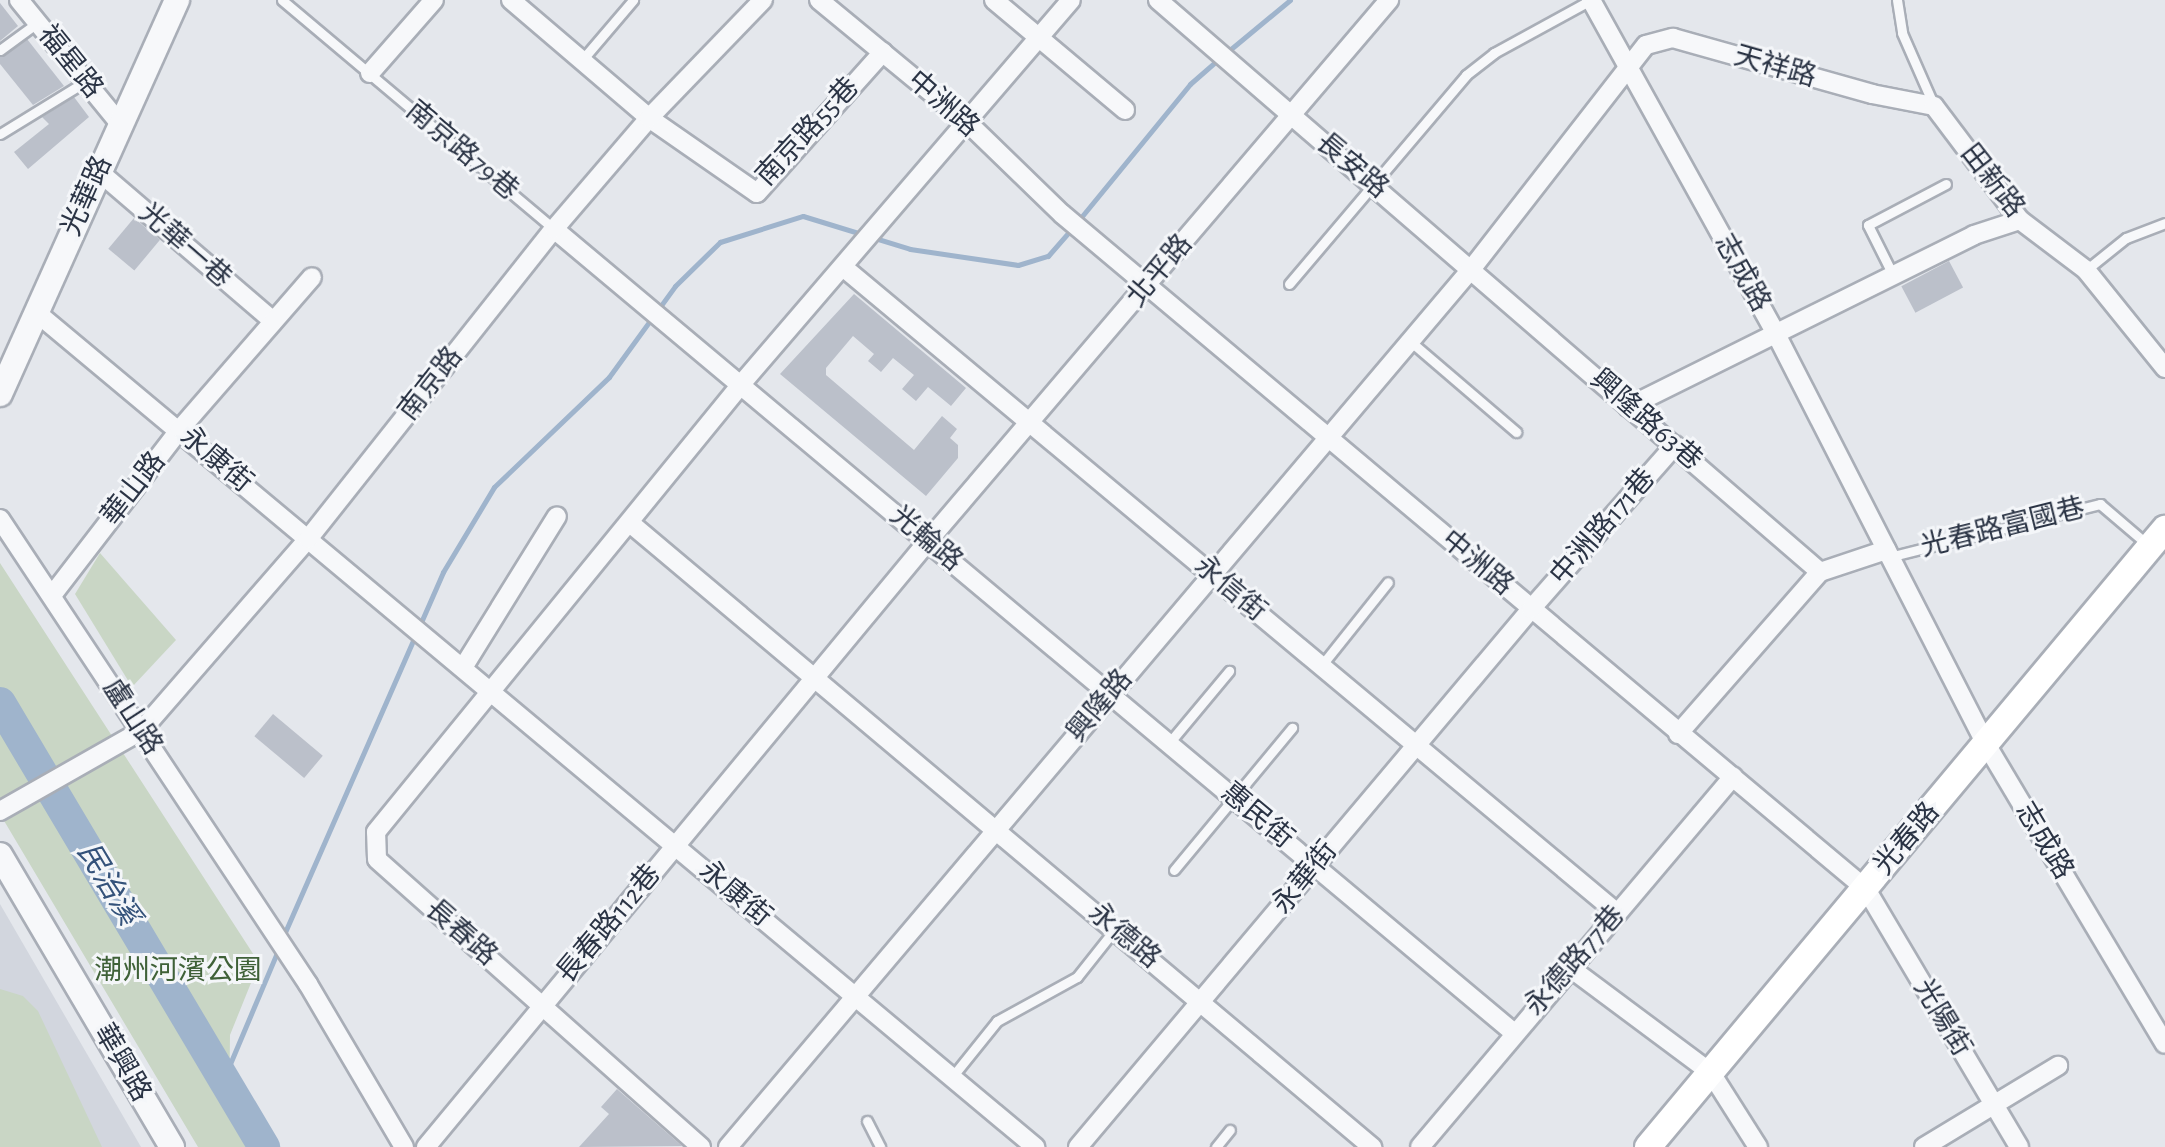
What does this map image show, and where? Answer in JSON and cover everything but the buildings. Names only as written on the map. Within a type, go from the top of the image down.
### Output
[{"type":"main road","name":"光春路","points":[[1648,1147],[2158,538]]},
{"type":"street","name":"福星路","points":[[19,0],[120,124]]},
{"type":"street","name":"光華路","points":[[0,394],[97,170],[177,0]]},
{"type":"street","points":[[370,73],[434,0]]},
{"type":"street","points":[[511,0],[649,118]]},
{"type":"street","name":"南京路","points":[[0,811],[141,731],[308,539],[554,229],[649,118],[763,0]]},
{"type":"street","name":"中洲路","points":[[819,0],[967,122],[1062,214],[1091,234],[1678,734],[1866,889]]},
{"type":"street","points":[[994,0],[1125,110]]},
{"type":"street","points":[[743,382],[1071,0]]},
{"type":"street","name":"長安路","points":[[1158,0],[1473,267]]},
{"type":"street","name":"北平路","points":[[815,678],[928,541],[1150,284],[1289,113],[1389,0]]},
{"type":"street","name":"志成路","points":[[1591,0],[1775,332],[1986,744],[2165,1044]]},
{"type":"street","name":"天祥路","points":[[1473,267],[1646,45],[1673,38],[1872,94],[1934,106]]},
{"type":"street","name":"南京路55巷","points":[[649,118],[757,193],[883,52]]},
{"type":"street","name":"田新路","points":[[1934,106],[2020,220],[2086,270],[2165,368]]},
{"type":"street","name":"光華一巷","points":[[97,170],[273,321]]},
{"type":"street","points":[[1628,407],[1974,235],[2020,220]]},
{"type":"street","name":"光輪路","points":[[554,229],[672,329],[743,382],[1110,693]]},
{"type":"street","name":"永信街","points":[[847,262],[1031,423],[1616,912]]},
{"type":"street","name":"興隆路","points":[[728,1147],[854,994],[998,829],[1473,267]]},
{"type":"street","name":"興隆路63巷","points":[[1473,267],[1628,407],[1820,572]]},
{"type":"street","name":"華山路","points":[[53,594],[180,429],[312,277]]},
{"type":"street","name":"永康街","points":[[37,313],[180,429],[308,539],[396,608],[1035,1147]]},
{"type":"street","name":"長春路","points":[[701,1147],[377,859],[376,832],[495,692],[743,382]]},
{"type":"street","name":"中洲路171巷","points":[[1531,609],[1675,445]]},
{"type":"street","points":[[464,666],[557,516]]},
{"type":"street","name":"盧山路","points":[[0,519],[53,594],[261,917],[308,984],[404,1147]]},
{"type":"street","name":"永德路","points":[[630,523],[1116,929],[1359,1143]]},
{"type":"street","points":[[1678,734],[1820,572],[1887,553]]},
{"type":"street","name":"永華街","points":[[1078,1147],[1203,1003],[1531,609]]},
{"type":"street","name":"長春路112巷","points":[[426,1147],[541,1003],[815,678]]},
{"type":"street","name":"惠民街","points":[[1110,693],[1513,1032]]},
{"type":"street","name":"永德路77巷","points":[[1420,1147],[1513,1032],[1733,777]]},
{"type":"street","name":"華興路","points":[[0,855],[172,1147]]},
{"type":"street","name":"光陽街","points":[[1866,889],[2019,1147]]},
{"type":"street","points":[[1569,967],[1711,1073],[1758,1147]]},
{"type":"street","points":[[1924,1147],[2058,1066]]},
{"type":"lane","name":"南京路79巷","points":[[282,0],[554,229]]},
{"type":"lane","points":[[582,60],[633,0]]},
{"type":"lane","points":[[1289,284],[1466,75],[1494,53],[1591,0]]},
{"type":"lane","name":"田新路","points":[[1896,0],[1902,33],[1934,106]]},
{"type":"lane","points":[[0,50],[37,23]]},
{"type":"lane","points":[[0,134],[86,81]]},
{"type":"lane","points":[[1893,275],[1868,225],[1946,184]]},
{"type":"lane","points":[[2086,270],[2126,238],[2165,223]]},
{"type":"lane","points":[[1410,341],[1516,432]]},
{"type":"lane","name":"光春路富國巷","points":[[1887,553],[2100,504],[2158,538]]},
{"type":"lane","points":[[1321,666],[1388,582]]},
{"type":"lane","points":[[1169,743],[1229,671]]},
{"type":"lane","points":[[1174,870],[1292,728]]},
{"type":"lane","points":[[952,1077],[997,1021],[1077,977],[1116,929]]},
{"type":"lane","points":[[867,1121],[880,1147]]},
{"type":"lane","points":[[1216,1147],[1230,1130]]},
{"type":"shaded area","points":[[0,904],[141,1147],[0,1147]]},
{"type":"green space","points":[[100,553],[176,640],[132,687],[75,594]]},
{"type":"green space","name":"潮州河濱公園","points":[[0,563],[259,963],[230,1035],[229,1117],[247,1147],[198,1147],[0,814]]},
{"type":"green space","points":[[0,989],[23,996],[38,1011],[102,1147],[0,1147]]},
{"type":"waterway","points":[[1226,53],[1290,0]]},
{"type":"waterway","points":[[1078,221],[1190,84],[1218,60]]},
{"type":"waterway","points":[[282,939],[443,572],[494,487],[609,377],[675,286],[720,242],[803,216],[910,249],[1018,265],[1048,256],[1072,228]]},
{"type":"waterway","name":"民治溪","points":[[0,703],[264,1147]]},
{"type":"waterway","points":[[224,1078],[279,948]]}]
